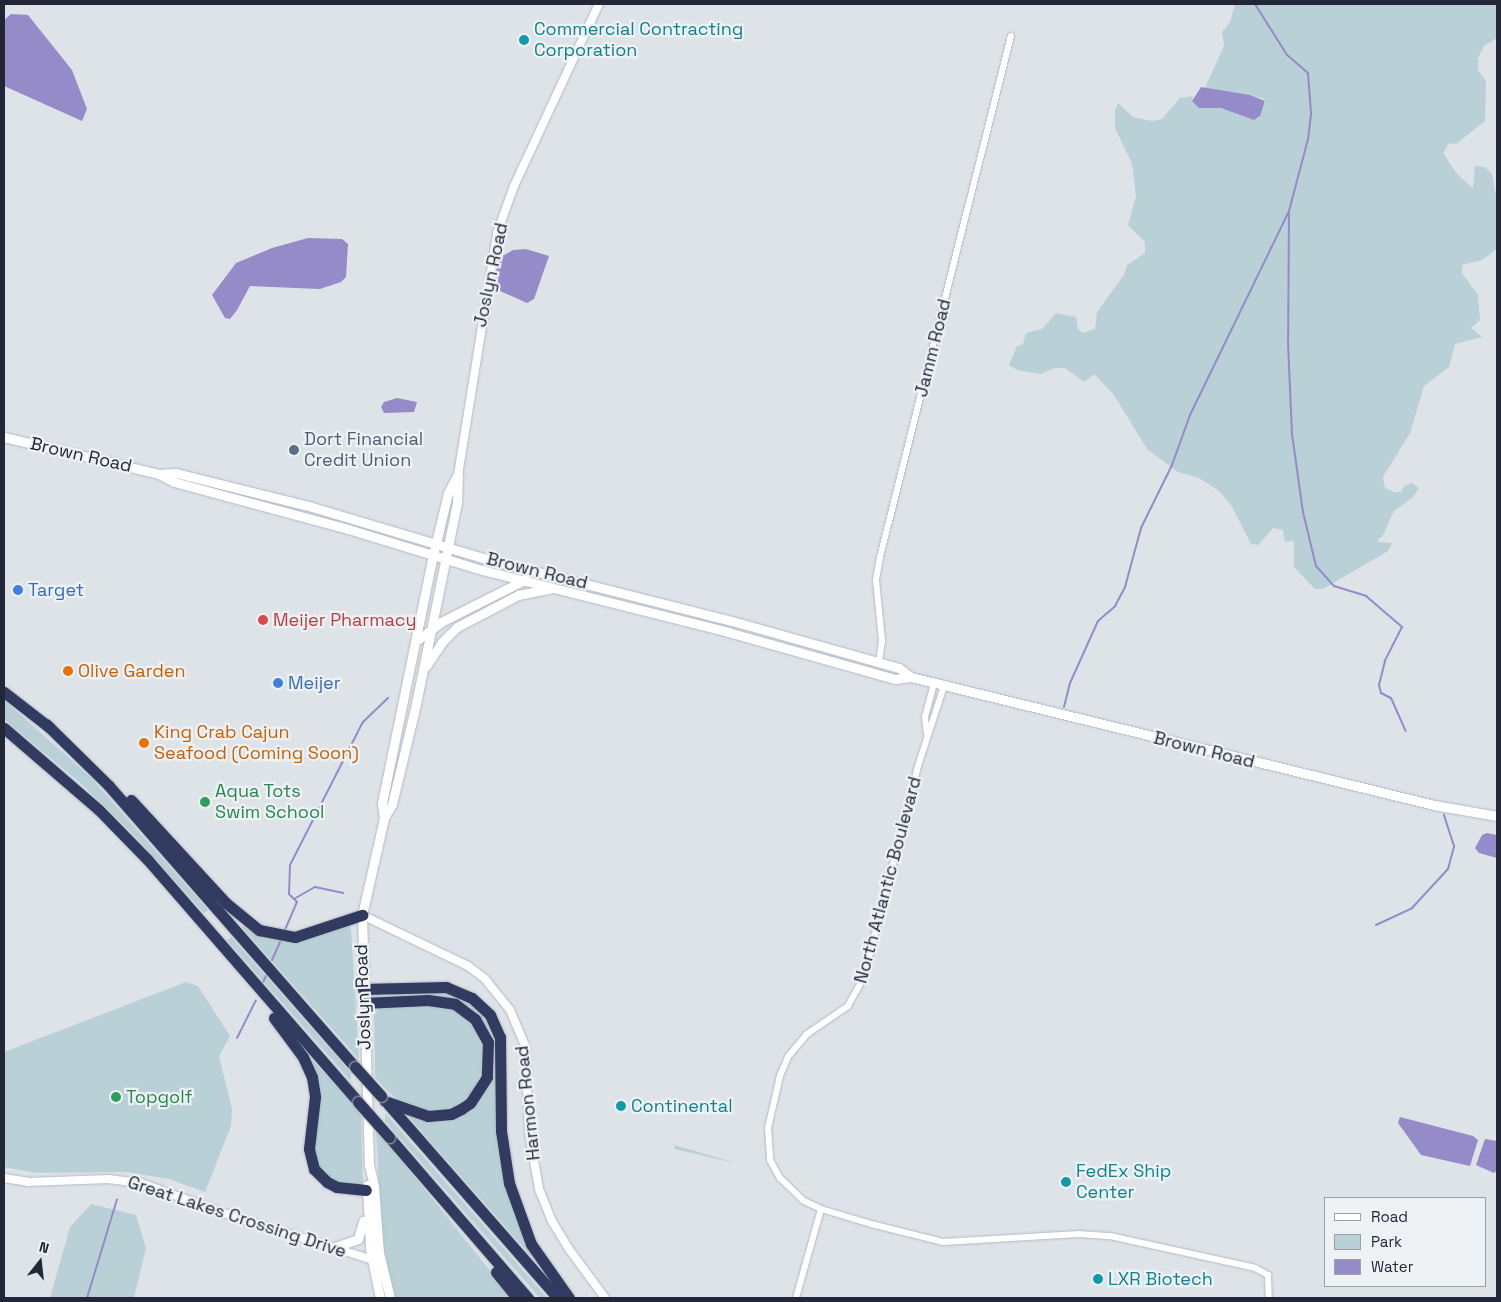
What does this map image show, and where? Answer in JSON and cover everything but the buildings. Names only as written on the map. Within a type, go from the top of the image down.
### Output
[{"type":"highway","points":[[4,692],[46,724],[109,786],[222,906],[240,935],[558,1298]]},
{"type":"highway","points":[[4,728],[99,810],[203,922],[247,976],[528,1298]]},
{"type":"highway","points":[[222,906],[268,934],[296,937],[362,915]]},
{"type":"highway","points":[[247,976],[255,993],[303,1057],[312,1077],[315,1097],[309,1149],[314,1169],[327,1182],[366,1196]]},
{"type":"highway","points":[[363,989],[446,987],[472,998],[490,1015],[500,1037],[501,1131],[509,1183],[531,1244],[569,1298]]},
{"type":"highway","points":[[363,1003],[428,1000],[455,1004],[475,1019],[488,1042],[487,1077],[478,1094],[461,1109],[451,1114],[428,1116],[383,1098]]},
{"type":"highway","points":[[445,1205],[517,1298]]},
{"type":"main road","name":"Brown Road","points":[[4,437],[159,474],[176,474],[290,501],[448,548],[763,629],[898,668],[911,677],[944,686],[1434,806],[1497,816]]},
{"type":"main road","name":"Brown Road","points":[[159,474],[174,482],[287,512],[446,559],[686,621],[895,679],[911,677]]},
{"type":"main road","name":"Joslyn Road","points":[[384,818],[382,802],[414,645],[448,493],[458,475]]},
{"type":"main road","name":"Joslyn Road","points":[[380,1298],[371,1259],[366,1196],[370,1178],[363,1003],[362,915],[384,818],[392,804],[423,670],[457,502],[458,475]]},
{"type":"main road","points":[[219,495],[250,495],[282,504],[290,501]]},
{"type":"main road","points":[[287,512],[290,501]]},
{"type":"main road","points":[[287,512],[299,508],[363,525],[379,526]]},
{"type":"main road","points":[[414,645],[432,627],[525,580],[548,574]]},
{"type":"main road","points":[[423,670],[442,642],[463,623],[518,595],[560,589]]},
{"type":"main road","points":[[686,621],[692,615],[744,628],[763,629]]},
{"type":"main road","points":[[873,673],[878,662]]},
{"type":"main road","name":"Joslyn Road","points":[[370,1178],[374,1186],[380,1262],[390,1298]]},
{"type":"main road","points":[[336,1248],[358,1239],[363,1232],[366,1196]]},
{"type":"street","name":"Joslyn Road","points":[[458,475],[497,233],[514,186],[599,4]]},
{"type":"street","name":"Jamm Road","points":[[878,662],[882,641],[876,580],[880,558],[1011,36]]},
{"type":"street","name":"North Atlantic Boulevard","points":[[927,734],[925,717],[934,683]]},
{"type":"street","name":"North Atlantic Boulevard","points":[[944,686],[935,720],[927,734],[864,977],[848,1006],[807,1034],[788,1057],[780,1076],[768,1128],[770,1160],[780,1178],[792,1191],[821,1209],[943,1242],[1079,1234],[1110,1236],[1255,1268],[1268,1275],[1269,1298]]},
{"type":"street","name":"Harmon Road","points":[[362,915],[468,966],[485,979],[510,1010],[525,1046],[529,1132],[539,1189],[552,1221],[569,1249],[605,1298]]},
{"type":"street","name":"Great Lakes Crossing Drive","points":[[4,1178],[28,1182],[108,1179],[141,1183],[235,1217],[380,1262]]},
{"type":"street","points":[[796,1298],[821,1209]]},
{"type":"green space","points":[[1235,4],[1497,4],[1497,38],[1484,46],[1478,58],[1478,70],[1486,81],[1485,121],[1456,144],[1449,143],[1443,153],[1457,174],[1473,188],[1475,166],[1485,167],[1492,174],[1497,200],[1497,249],[1482,260],[1462,265],[1462,273],[1478,295],[1480,320],[1471,328],[1482,337],[1455,344],[1449,367],[1424,386],[1410,433],[1383,477],[1385,488],[1394,492],[1401,492],[1404,486],[1412,483],[1419,488],[1413,497],[1394,511],[1382,537],[1378,539],[1378,542],[1392,543],[1388,551],[1323,589],[1315,589],[1294,567],[1294,541],[1285,542],[1283,530],[1273,528],[1258,545],[1251,544],[1231,505],[1219,491],[1199,478],[1178,472],[1147,449],[1114,395],[1094,374],[1084,382],[1065,368],[1055,368],[1041,374],[1017,370],[1009,365],[1017,346],[1023,344],[1026,333],[1042,329],[1056,313],[1076,317],[1078,329],[1083,333],[1095,329],[1097,312],[1124,275],[1127,265],[1145,253],[1145,242],[1128,225],[1136,196],[1132,164],[1115,128],[1115,110],[1118,103],[1133,117],[1152,121],[1162,119],[1180,98],[1193,96],[1192,101],[1203,108],[1221,108],[1258,119],[1266,101],[1262,98],[1205,88],[1224,46],[1222,32],[1230,22]]},
{"type":"green space","points":[[4,700],[91,778],[208,910],[204,913],[132,833],[83,785],[4,719]]},
{"type":"green space","points":[[245,924],[264,935],[347,925],[351,928],[359,1059],[242,927]]},
{"type":"green space","points":[[231,937],[351,1073],[351,1081],[227,940]]},
{"type":"green space","name":"Topgolf","points":[[186,982],[198,986],[230,1036],[219,1056],[232,1109],[231,1126],[205,1192],[169,1179],[127,1172],[36,1173],[4,1167],[4,1052]]},
{"type":"green space","points":[[434,991],[447,993],[471,1004],[482,1014],[495,1039],[497,1128],[539,1265],[408,1116],[456,1114],[493,1066],[473,1012],[393,996],[393,993]]},
{"type":"green space","points":[[381,1005],[446,1005],[466,1016],[483,1039],[484,1070],[468,1098],[453,1108],[434,1112],[397,1099],[387,1090],[375,1077],[374,1015]]},
{"type":"green space","points":[[306,1053],[361,1113],[363,1186],[335,1183],[317,1165]]},
{"type":"green space","points":[[385,1113],[547,1298],[540,1298],[385,1121]]},
{"type":"green space","points":[[376,1131],[512,1298],[395,1298],[382,1241]]},
{"type":"green space","points":[[672,1140],[674,1145],[739,1164],[675,1149]]},
{"type":"green space","points":[[91,1204],[136,1215],[146,1248],[134,1298],[50,1298],[70,1227]]},
{"type":"water","points":[[11,14],[28,15],[72,70],[87,109],[82,121],[4,86],[4,20]]},
{"type":"water","points":[[1201,87],[1250,95],[1265,101],[1260,116],[1254,120],[1221,108],[1199,108],[1192,101]]},
{"type":"water","points":[[308,238],[342,239],[348,244],[346,277],[341,282],[320,289],[250,286],[230,319],[225,318],[212,295],[236,263],[272,248]]},
{"type":"water","points":[[526,249],[549,256],[534,299],[527,303],[500,291],[495,274],[501,257],[513,250]]},
{"type":"water","points":[[397,398],[417,402],[414,412],[384,413],[381,407],[384,402]]},
{"type":"water","points":[[1487,833],[1497,835],[1497,858],[1479,853],[1475,848],[1482,835]]},
{"type":"water","points":[[1400,1117],[1473,1136],[1478,1140],[1470,1166],[1421,1155],[1398,1123]]},
{"type":"water","points":[[1485,1139],[1497,1141],[1497,1170],[1494,1173],[1476,1165]]},
{"type":"waterway","points":[[1064,707],[1070,683],[1098,621],[1115,606],[1125,587],[1141,528],[1172,465],[1190,415],[1289,211],[1308,139],[1311,113],[1308,73],[1287,55],[1255,4]]},
{"type":"waterway","points":[[1289,213],[1288,343],[1292,434],[1303,512],[1316,566],[1334,586],[1366,596],[1402,627],[1385,661],[1379,685],[1381,693],[1391,698],[1406,731]]},
{"type":"waterway","points":[[285,930],[297,902],[289,894],[290,865],[363,722],[388,698]]},
{"type":"waterway","points":[[1376,925],[1412,908],[1448,869],[1454,846],[1444,815]]},
{"type":"waterway","points":[[294,899],[315,887],[343,893]]},
{"type":"waterway","points":[[272,960],[281,940]]},
{"type":"waterway","points":[[263,982],[266,976]]},
{"type":"waterway","points":[[237,1038],[256,1000]]},
{"type":"waterway","points":[[87,1298],[117,1199]]},
{"type":"place","name":"Commercial Contracting Corporation","points":[[524,40]]},
{"type":"place","name":"Dort Financial Credit Union","points":[[294,450]]},
{"type":"place","name":"Target","points":[[18,590]]},
{"type":"place","name":"Meijer Pharmacy","points":[[263,620]]},
{"type":"place","name":"Olive Garden","points":[[68,671]]},
{"type":"place","name":"Meijer","points":[[278,683]]},
{"type":"place","name":"King Crab Cajun Seafood (Coming Soon)","points":[[144,743]]},
{"type":"place","name":"Aqua Tots Swim School","points":[[205,802]]},
{"type":"place","name":"Topgolf","points":[[116,1097]]},
{"type":"place","name":"Continental","points":[[621,1106]]},
{"type":"place","name":"FedEx Ship Center","points":[[1066,1182]]},
{"type":"place","name":"LXR Biotech","points":[[1098,1279]]}]
